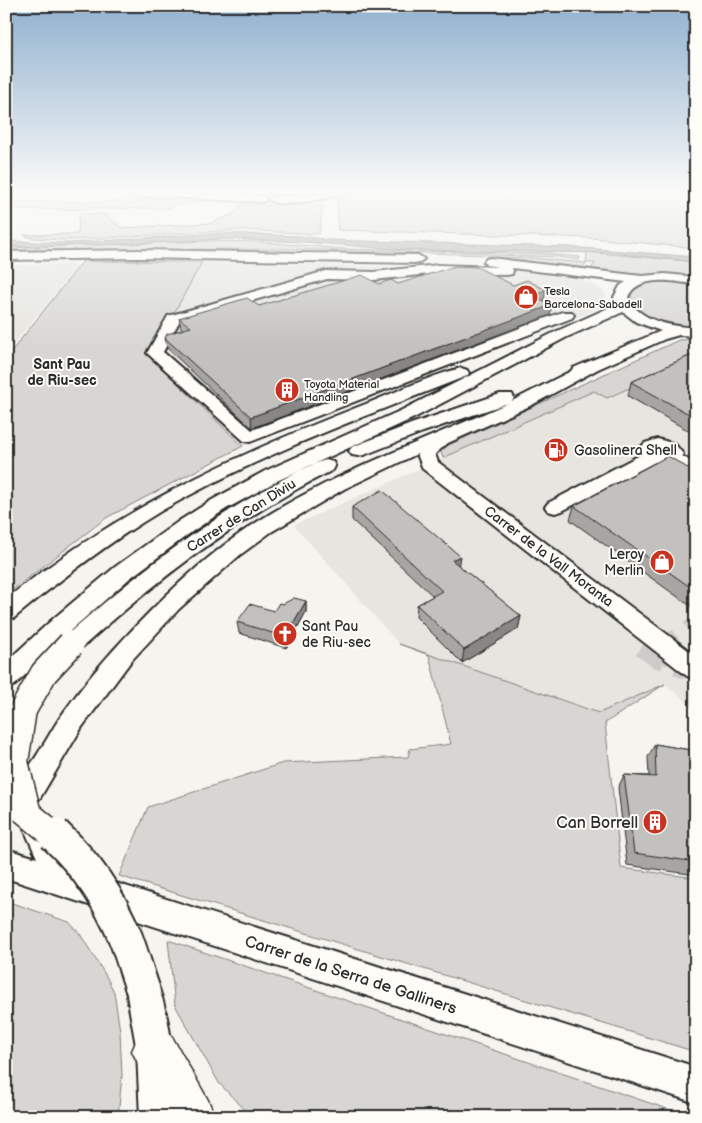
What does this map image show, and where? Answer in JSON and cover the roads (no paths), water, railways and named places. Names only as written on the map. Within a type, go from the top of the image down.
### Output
[{"type":"highway","points":[[155,1051],[191,1117]]},
{"type":"street","points":[[6,256],[139,254],[285,261],[329,258],[443,260],[511,268],[517,272],[546,275],[552,278]]},
{"type":"street","points":[[322,276],[329,258]]},
{"type":"street","points":[[285,261],[296,271]]},
{"type":"street","points":[[285,261],[322,276]]},
{"type":"street","points":[[567,315],[250,436],[155,353],[181,313],[322,276],[374,276],[438,269],[511,268],[573,271],[644,280],[672,278],[696,281]]},
{"type":"street","points":[[573,271],[597,278],[623,299],[634,314],[648,322],[687,331]]},
{"type":"street","name":"Carrer de Can Diviu","points":[[17,801],[15,762],[23,710],[31,693],[44,673],[61,639],[136,563],[215,508],[288,468],[406,415],[563,333],[623,299],[630,284],[644,280]]},
{"type":"street","name":"Carrer de Can Diviu","points":[[17,801],[99,684],[145,630],[198,577],[264,527],[337,485],[418,447],[442,439],[526,401],[591,367],[660,336],[687,331]]},
{"type":"street","name":"Carrer de Can Diviu","points":[[6,612],[50,577],[177,494],[265,451],[563,333]]},
{"type":"street","name":"Carrer de Can Diviu","points":[[6,678],[166,562],[263,498],[357,451],[591,367]]},
{"type":"street","points":[[385,385],[402,397]]},
{"type":"street","name":"Carrer de la Vall Moranta","points":[[442,439],[426,453],[430,465],[694,664]]},
{"type":"street","points":[[555,507],[652,456],[664,460],[672,458],[696,472]]},
{"type":"street","points":[[492,513],[503,532],[644,644]]},
{"type":"street","points":[[17,801],[53,832],[77,858],[101,892],[125,937],[143,990],[155,1051],[159,1117]]},
{"type":"street","name":"Carrer de Can Diviu","points":[[17,801],[28,809],[65,882]]},
{"type":"street","name":"Carrer de la Serra de Galliners","points":[[6,863],[696,1085]]},
{"type":"tunnel","points":[[658,655],[696,630]]},
{"type":"tunnel","points":[[644,644],[658,655]]},
{"type":"tunnel","points":[[658,655],[689,667]]},
{"type":"place","name":"Tesla Barcelona-Sabadell","points":[[526,297]]},
{"type":"place","name":"Toyota Material Handling","points":[[287,390]]},
{"type":"place","name":"Gasolinera Shell","points":[[556,450]]},
{"type":"place","name":"Leroy Merlin","points":[[662,562]]},
{"type":"place","name":"Sant Pau de Riu-sec","points":[[285,634]]},
{"type":"place","name":"Can Borrell","points":[[655,822]]},
{"type":"district","name":"Sant Pau de Riu-sec","points":[[62,372]]}]
